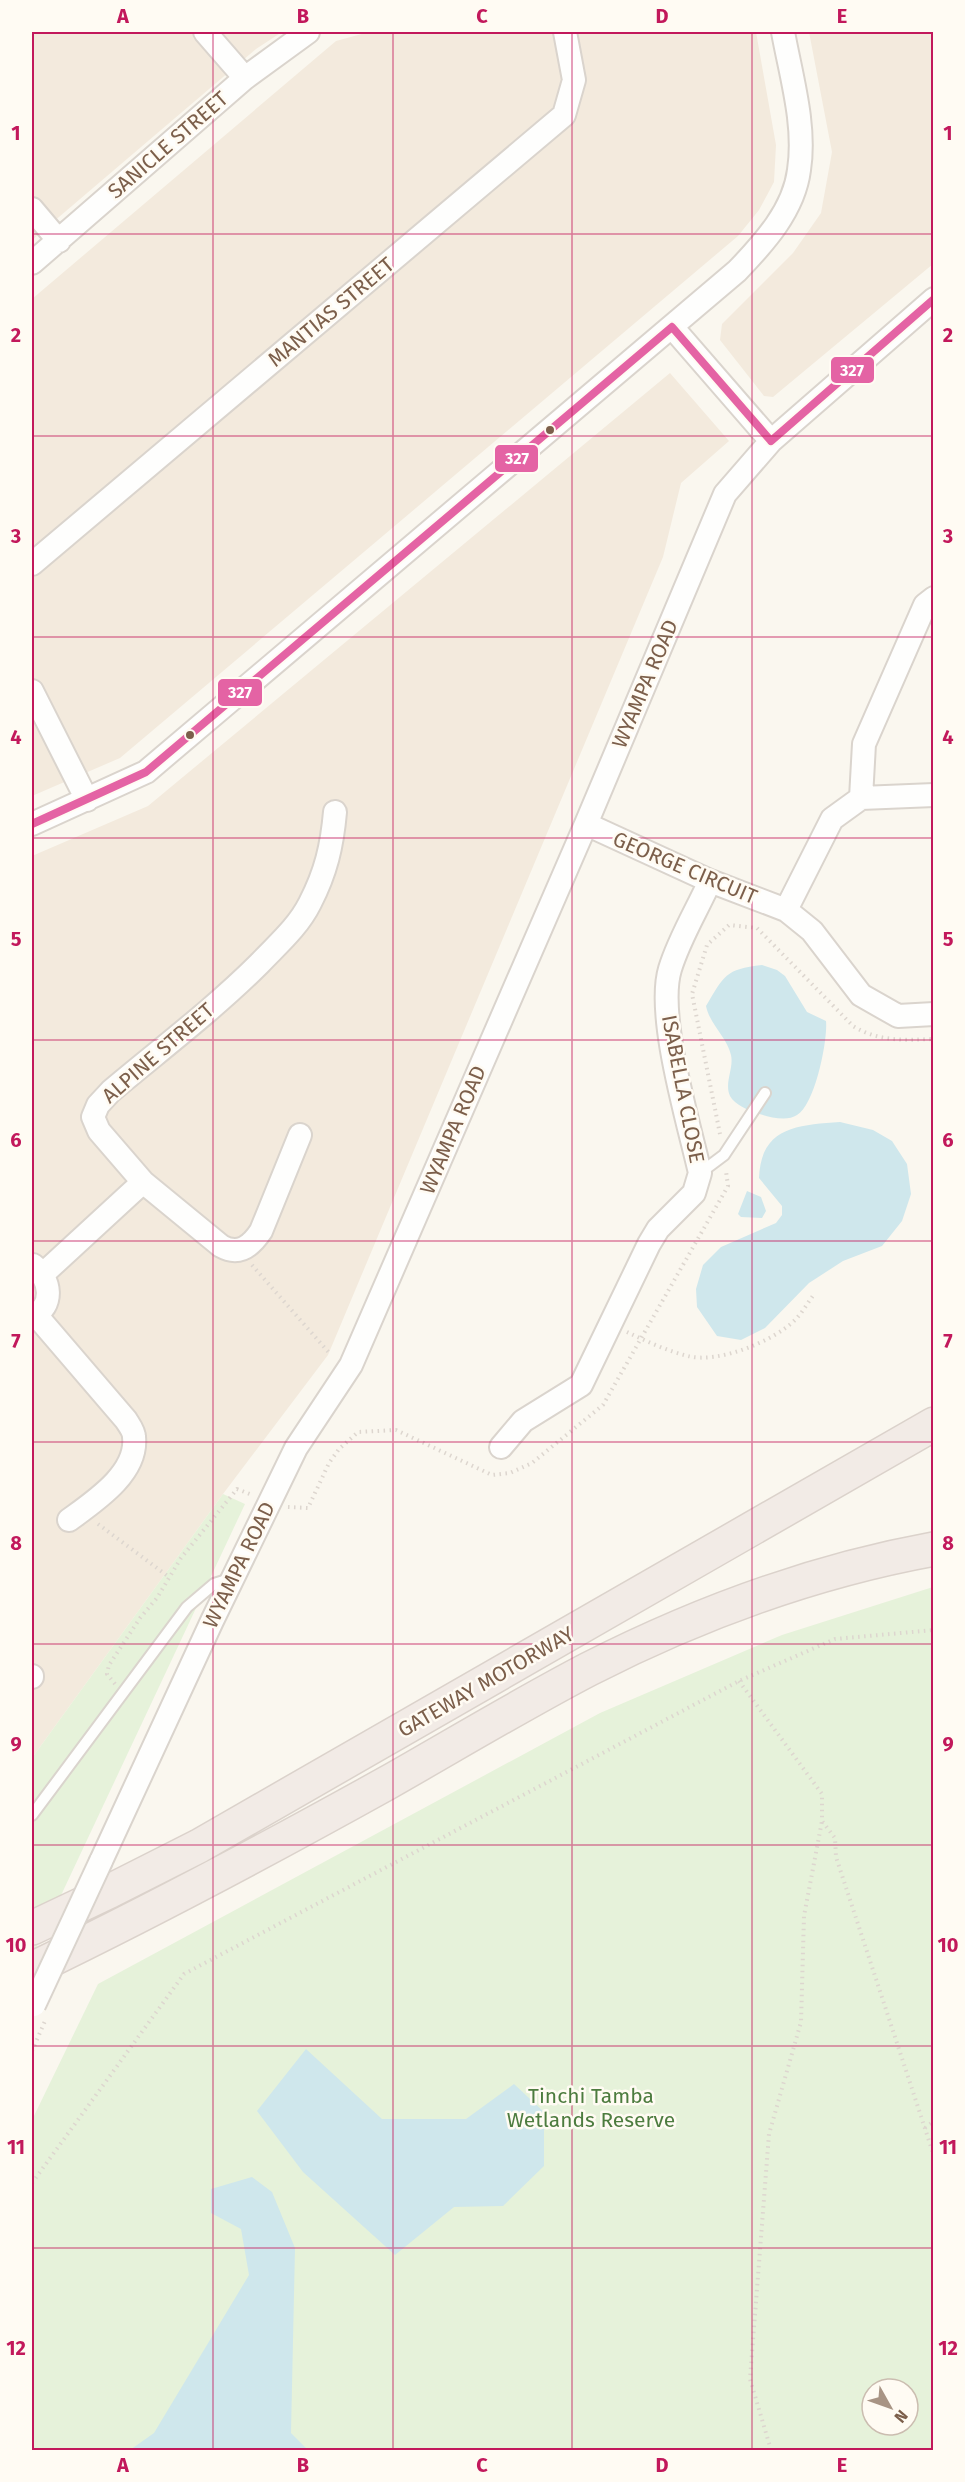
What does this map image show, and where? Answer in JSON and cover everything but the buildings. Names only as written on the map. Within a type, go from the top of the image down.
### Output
[{"type":"highway","name":"GATEWAY MOTORWAY","points":[[32,1928],[110,1892],[199,1846],[933,1424]]},
{"type":"highway","name":"GATEWAY MOTORWAY","points":[[32,1970],[100,1937],[299,1832],[587,1670],[645,1642],[770,1592],[855,1566],[933,1549]]},
{"type":"street","points":[[205,32],[245,78]]},
{"type":"street","name":"SANICLE STREET","points":[[32,263],[245,78],[308,32]]},
{"type":"street","name":"MANTIAS STREET","points":[[32,564],[564,115],[574,80],[565,32]]},
{"type":"street","points":[[32,824],[146,772],[672,327],[737,271],[764,243],[786,208],[800,171],[801,134],[783,32]]},
{"type":"street","points":[[32,209],[58,241]]},
{"type":"street","name":"WYAMPA ROAD","points":[[33,2008],[232,1578],[296,1448],[351,1365],[586,824],[725,494],[771,441],[933,299]]},
{"type":"street","points":[[672,327],[771,441]]},
{"type":"street","points":[[861,798],[864,744],[925,605],[933,598]]},
{"type":"street","points":[[32,691],[87,800]]},
{"type":"street","points":[[786,910],[832,819],[861,798],[933,795]]},
{"type":"street","name":"ALPINE STREET","points":[[241,1250],[228,1250],[221,1246],[143,1182],[99,1131],[93,1117],[98,1105],[111,1091],[231,991],[294,928],[309,904],[328,861],[333,845],[335,812]]},
{"type":"street","name":"GEORGE CIRCUIT","points":[[586,824],[710,881],[786,910],[812,931],[861,995],[898,1016],[933,1014]]},
{"type":"street","name":"ISABELLA CLOSE","points":[[501,1447],[523,1421],[581,1385],[649,1244],[658,1229],[694,1193],[700,1173],[671,1042],[666,999],[670,970],[710,881]]},
{"type":"street","points":[[241,1250],[253,1243],[261,1231],[300,1135]]},
{"type":"street","points":[[75,1515],[116,1480],[127,1467],[134,1453],[135,1435],[126,1420],[34,1316],[44,1306],[48,1296],[48,1284],[37,1269],[143,1182]]},
{"type":"lane","points":[[700,1173],[724,1155],[765,1093]]},
{"type":"lane","points":[[32,1815],[123,1690],[195,1599],[214,1584],[232,1578]]},
{"type":"path","points":[[241,1250],[331,1355]]},
{"type":"path","points":[[610,1324],[690,1357],[714,1357],[759,1344],[783,1330],[796,1319],[815,1293]]},
{"type":"path","points":[[123,1690],[109,1679],[107,1674],[109,1665],[140,1618],[157,1598],[182,1558],[237,1489],[253,1495]]},
{"type":"path","points":[[75,1515],[169,1576]]},
{"type":"path","points":[[32,2183],[184,1974],[739,1681],[835,1639],[933,1630]]},
{"type":"path","points":[[739,1681],[822,1794],[822,1821],[804,1916],[801,2022],[769,2134],[750,2379],[771,2451]]},
{"type":"path","points":[[822,1821],[835,1838],[836,1857],[933,2156]]},
{"type":"path","points":[[924,2129],[933,2121]]},
{"type":"shaded area","points":[[32,32],[282,32],[256,49],[32,240]]},
{"type":"shaded area","points":[[369,32],[756,32],[776,145],[774,182],[759,210],[738,236],[120,758],[32,796],[32,299],[336,41]]},
{"type":"shaded area","points":[[809,32],[933,32],[933,264],[773,397],[764,396],[720,340],[722,324],[793,253],[821,213],[832,152]]},
{"type":"shaded area","points":[[670,373],[729,441],[681,483],[663,557],[328,1355],[223,1494],[32,1758],[32,856],[148,806]]},
{"type":"green space","points":[[223,1494],[245,1504],[32,1957],[32,1758]]},
{"type":"green space","name":"Tinchi Tamba Wetlands Reserve","points":[[933,1587],[933,2450],[32,2450],[32,2120],[98,1984],[600,1713],[782,1635]]},
{"type":"water","points":[[762,965],[777,970],[785,976],[807,1012],[826,1021],[825,1042],[815,1086],[803,1109],[797,1115],[788,1118],[761,1115],[742,1107],[732,1099],[728,1091],[731,1055],[706,1006],[727,976],[740,969]]},
{"type":"water","points":[[840,1122],[873,1130],[892,1141],[907,1164],[911,1194],[902,1221],[882,1246],[843,1261],[809,1283],[765,1328],[741,1340],[717,1336],[697,1307],[696,1289],[703,1265],[721,1247],[776,1223],[782,1215],[782,1206],[759,1178],[761,1161],[766,1148],[784,1132],[809,1125]]},
{"type":"water","points":[[747,1191],[761,1197],[766,1211],[762,1218],[741,1217],[738,1214]]},
{"type":"water","points":[[306,2049],[382,2119],[466,2119],[514,2084],[544,2112],[544,2166],[503,2206],[454,2207],[395,2255],[303,2172],[257,2111]]},
{"type":"water","points":[[252,2177],[272,2192],[295,2248],[291,2433],[308,2450],[130,2450],[154,2433],[249,2275],[241,2229],[211,2213],[211,2189]]},
{"type":"transit line","name":"327","points":[[771,441],[934,299]]},
{"type":"transit line","name":"327","points":[[672,327],[771,441]]},
{"type":"transit line","name":"327","points":[[32,824],[146,772],[672,327]]}]
